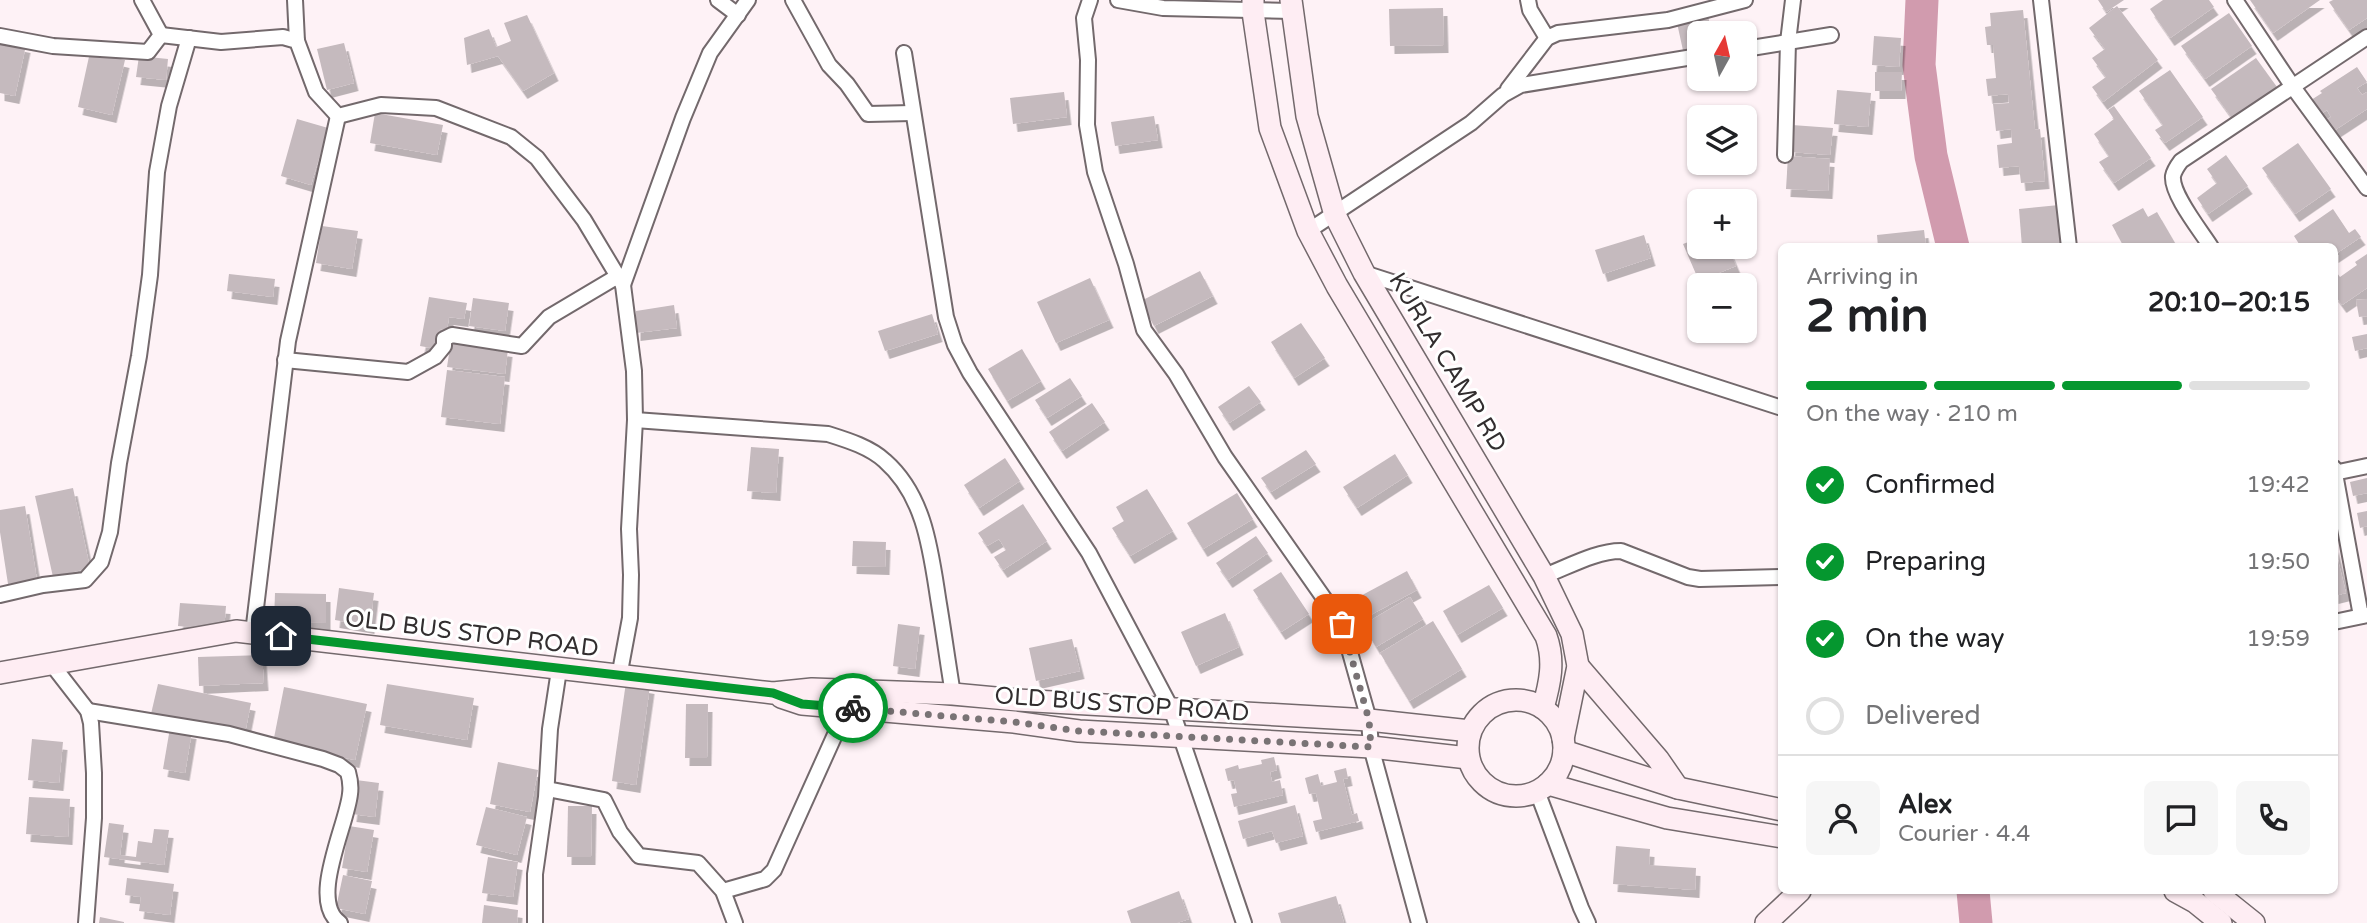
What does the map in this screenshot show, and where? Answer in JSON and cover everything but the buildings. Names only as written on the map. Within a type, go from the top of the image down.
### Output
[{"type":"main road","points":[[1253,6],[1270,128],[1308,231],[1337,286],[1546,636],[1552,673],[1543,708]]},
{"type":"main road","name":"KURLA CAMP RD","points":[[1292,6],[1307,116],[1335,215],[1364,273],[1544,576],[1572,634],[1578,666],[1562,764],[1542,788]]},
{"type":"main road","name":"OLD BUS STOP ROAD","points":[[0,673],[236,631],[773,693],[812,689],[953,694],[1369,720],[1470,731]]},
{"type":"main road","points":[[1578,666],[1658,760],[1678,788]]},
{"type":"main road","name":"OLD BUS STOP ROAD","points":[[773,693],[802,704],[1014,722],[1079,731],[1371,747],[1468,758]]},
{"type":"main road","points":[[1014,722],[1017,700]]},
{"type":"main road","points":[[1778,809],[1678,788],[1564,745],[1552,716],[1543,708],[1520,700],[1495,704],[1484,711],[1470,731],[1468,758],[1477,777],[1494,791],[1516,796],[1542,788],[1667,818],[1778,836]]},
{"type":"main road","points":[[1766,923],[1797,894]]},
{"type":"main road","points":[[2180,894],[2221,923]]},
{"type":"main road","points":[[2218,894],[2254,923]]},
{"type":"street","points":[[142,0],[161,35]]},
{"type":"street","points":[[295,0],[297,41],[316,92],[338,116]]},
{"type":"street","points":[[718,0],[738,15]]},
{"type":"street","points":[[285,360],[408,372],[435,356],[444,346],[444,339],[452,335],[522,346],[549,317],[620,281],[710,53],[748,0]]},
{"type":"street","points":[[793,0],[829,65],[847,84],[868,114],[912,113]]},
{"type":"street","points":[[1090,0],[1084,18],[1088,60],[1087,125],[1095,172],[1126,264],[1144,330],[1176,374],[1241,480],[1342,624],[1369,720],[1371,747],[1419,923]]},
{"type":"street","points":[[1118,0],[1163,8],[1292,6]]},
{"type":"street","points":[[1528,0],[1530,10],[1547,38]]},
{"type":"street","points":[[1308,231],[1471,123],[1503,95],[1547,38],[1590,27],[1668,20],[1745,0]]},
{"type":"street","points":[[1785,155],[1788,42],[1793,0]]},
{"type":"street","points":[[2041,0],[2069,243]]},
{"type":"street","points":[[2235,0],[2293,87],[2367,188]]},
{"type":"street","points":[[0,36],[53,46],[148,52],[161,35]]},
{"type":"street","points":[[161,35],[221,42],[282,37],[297,41]]},
{"type":"street","points":[[1757,47],[1831,36]]},
{"type":"street","points":[[2208,243],[2174,185],[2173,175],[2176,168],[2182,161],[2367,37]]},
{"type":"street","points":[[0,595],[43,585],[85,580],[101,562],[110,532],[119,463],[139,356],[150,275],[162,145],[169,106],[188,38]]},
{"type":"street","points":[[904,53],[946,317],[955,345],[970,373],[1089,553],[1171,708],[1244,923]]},
{"type":"street","points":[[1503,95],[1521,85],[1538,81],[1687,58]]},
{"type":"street","points":[[338,116],[381,105],[436,108],[512,137],[537,158],[584,220],[620,281],[634,371],[635,421],[629,529],[630,618],[619,677]]},
{"type":"street","points":[[253,633],[285,360],[338,116]]},
{"type":"street","points":[[1364,273],[1778,407]]},
{"type":"street","points":[[635,421],[828,434],[855,443],[885,460],[906,485],[919,510],[930,550],[953,694]]},
{"type":"street","points":[[2338,471],[2367,466]]},
{"type":"street","points":[[2338,486],[2364,616],[2338,620]]},
{"type":"street","points":[[1544,576],[1598,554],[1620,551],[1700,579],[1778,577]]},
{"type":"street","points":[[50,662],[88,711],[94,773],[94,818],[86,923]]},
{"type":"street","points":[[535,923],[536,874],[547,789],[550,729],[559,670]]},
{"type":"street","points":[[723,891],[765,879],[774,870],[847,708]]},
{"type":"street","points":[[88,711],[229,734],[323,759],[348,772],[350,794],[327,887],[328,907],[333,918],[340,923]]},
{"type":"street","points":[[1542,788],[1580,908],[1588,923]]},
{"type":"street","points":[[547,789],[604,800],[620,832],[639,856],[698,863],[723,891],[735,923]]},
{"type":"waterway","points":[[1922,0],[1919,65],[1931,156],[1952,243]]},
{"type":"waterway","points":[[1973,894],[1976,923]]},
{"type":"way so far","points":[[853,708],[1014,722],[1079,731],[1371,747],[1369,720],[1342,624]]},
{"type":"route","points":[[281,636],[773,693],[802,704],[853,708]]}]
